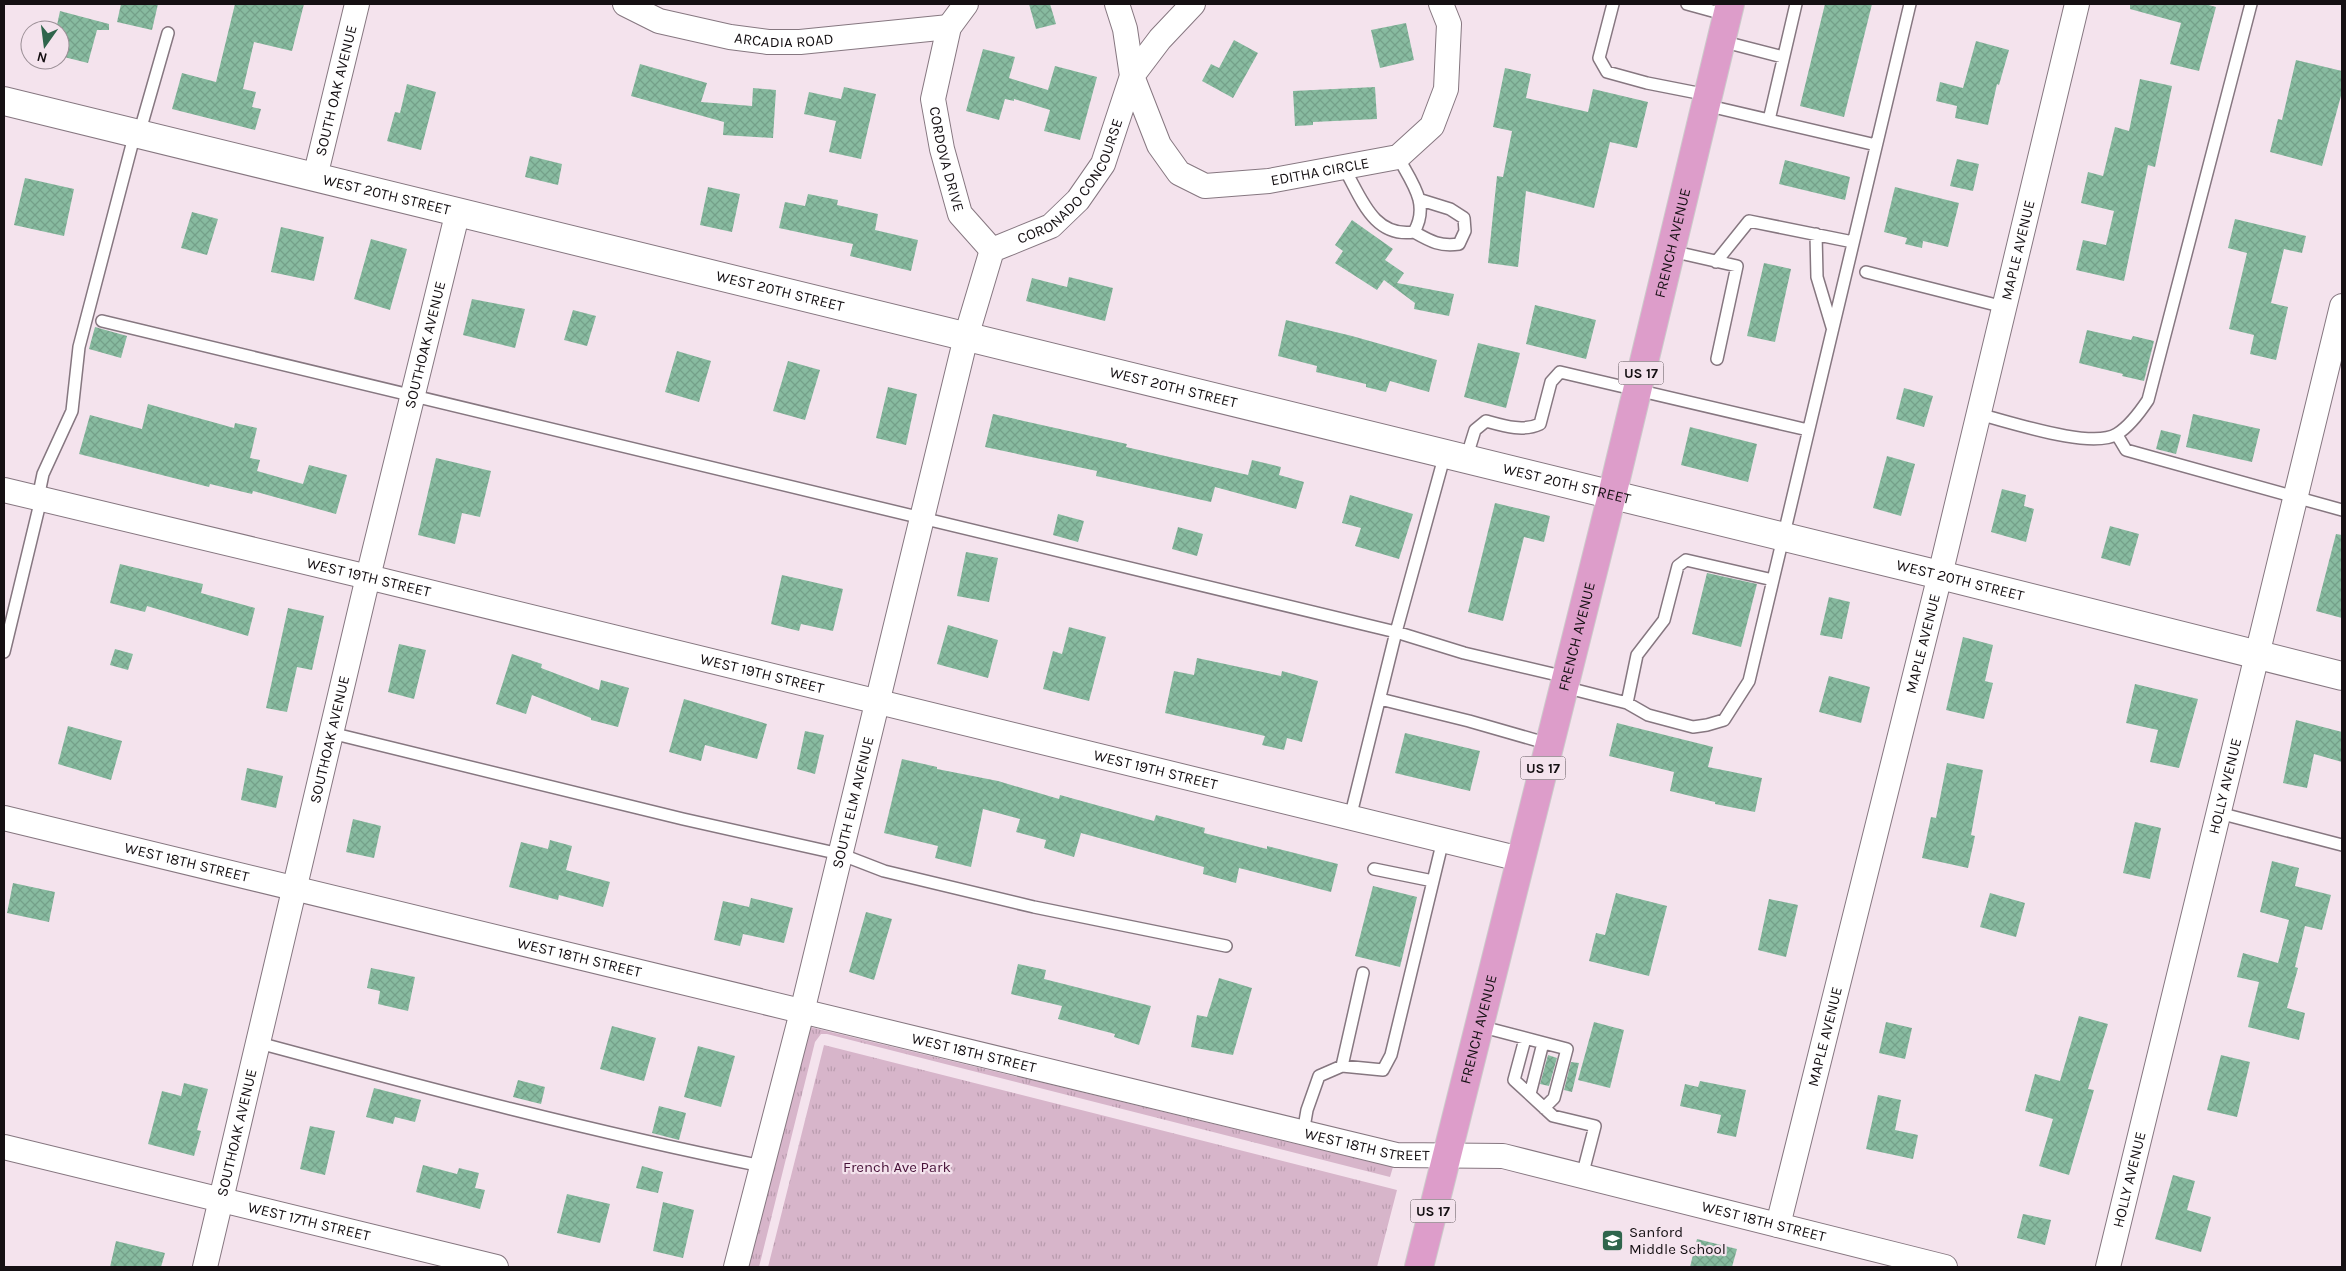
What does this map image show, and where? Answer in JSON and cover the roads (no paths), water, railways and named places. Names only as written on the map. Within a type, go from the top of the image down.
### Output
[{"type":"main road","name":"FRENCH AVENUE","points":[[1419,1267],[1612,495],[1729,10]]},
{"type":"street","name":"SOUTH OAK AVENUE","points":[[315,177],[357,4]]},
{"type":"street","name":"ARCADIA ROAD","points":[[625,4],[668,24],[730,37],[768,42],[800,42],[949,26]]},
{"type":"street","name":"CORDOVA DRIVE","points":[[966,4],[949,26],[933,99],[942,149],[960,214],[992,250]]},
{"type":"street","name":"CORONADO CONCOURSE","points":[[966,337],[992,250],[1052,226],[1078,200],[1103,164],[1132,76],[1125,29],[1117,4]]},
{"type":"street","points":[[1132,76],[1160,39],[1193,4]]},
{"type":"street","points":[[1398,157],[1432,126],[1446,89],[1449,24],[1441,4]]},
{"type":"street","name":"MAPLE AVENUE","points":[[1778,1225],[1940,575],[2077,4]]},
{"type":"street","name":"EDITHA CIRCLE","points":[[1132,76],[1159,145],[1179,173],[1205,186],[1269,181],[1398,157]]},
{"type":"street","name":"WEST 20TH STREET","points":[[4,101],[1940,575],[2342,676]]},
{"type":"street","name":"SOUTHOAK AVENUE","points":[[205,1267],[368,577],[458,211]]},
{"type":"street","name":"HOLLY AVENUE","points":[[2108,1267],[2342,306]]},
{"type":"street","name":"SOUTH ELM AVENUE","points":[[736,1267],[802,1012],[966,337]]},
{"type":"street","name":"WEST 19TH STREET","points":[[4,490],[368,577],[1520,859]]},
{"type":"street","name":"WEST 18TH STREET","points":[[4,818],[295,890],[1396,1155],[1503,1156],[1945,1267]]},
{"type":"street","name":"WEST 17TH STREET","points":[[4,1147],[496,1267]]},
{"type":"lane","points":[[1613,4],[1599,58],[1607,72],[1707,100],[1769,120],[1876,145]]},
{"type":"lane","points":[[1687,4],[1729,10]]},
{"type":"lane","points":[[1769,120],[1796,4]]},
{"type":"lane","points":[[102,321],[1396,632],[1565,682],[1627,703],[1648,715],[1693,727],[1707,726],[1724,720],[1749,681],[1910,4]]},
{"type":"lane","points":[[1978,414],[2066,436],[2098,439],[2117,435],[2136,417],[2148,400],[2251,4]]},
{"type":"lane","points":[[4,652],[40,498],[43,474],[72,411],[79,347],[137,134],[168,33]]},
{"type":"lane","points":[[1721,41],[1783,58]]},
{"type":"lane","points":[[1398,157],[1421,200],[1420,221],[1414,232]]},
{"type":"lane","points":[[1344,168],[1370,215],[1388,231],[1402,234],[1414,232],[1434,244],[1446,246],[1458,244],[1466,231],[1464,218],[1450,209],[1421,200]]},
{"type":"lane","points":[[1716,262],[1748,221],[1853,242]]},
{"type":"lane","points":[[1816,234],[1817,277],[1832,329]]},
{"type":"lane","points":[[1671,251],[1737,266],[1716,358]]},
{"type":"lane","points":[[1866,272],[2004,307]]},
{"type":"lane","points":[[1350,818],[1396,632],[1455,457],[1475,430],[1486,421],[1506,427],[1530,429],[1540,424],[1551,382],[1560,372],[1808,430]]},
{"type":"lane","points":[[2117,435],[2126,450],[2342,510]]},
{"type":"lane","points":[[1627,703],[1637,654],[1664,620],[1678,566],[1686,560],[1695,561],[1772,580]]},
{"type":"lane","points":[[1380,699],[1469,721],[1550,744]]},
{"type":"lane","points":[[332,733],[683,819],[840,854],[884,871],[1034,907],[1226,946]]},
{"type":"lane","points":[[2219,813],[2342,844]]},
{"type":"lane","points":[[1303,1133],[1307,1110],[1319,1076],[1342,1066],[1383,1070],[1391,1055],[1443,840]]},
{"type":"lane","points":[[1374,869],[1433,881]]},
{"type":"lane","points":[[1342,1066],[1364,973]]},
{"type":"lane","points":[[1479,1026],[1567,1049],[1554,1098],[1544,1108]]},
{"type":"lane","points":[[1525,1039],[1514,1080],[1553,1116],[1595,1126],[1582,1176]]},
{"type":"lane","points":[[259,1043],[443,1093],[610,1134],[762,1166]]},
{"type":"lane","points":[[1530,1094],[1542,1043]]},
{"type":"place","name":"Sanford Middle School","points":[[1613,1241]]},
{"type":"park label","name":"French Ave Park","points":[[897,1167]]}]
